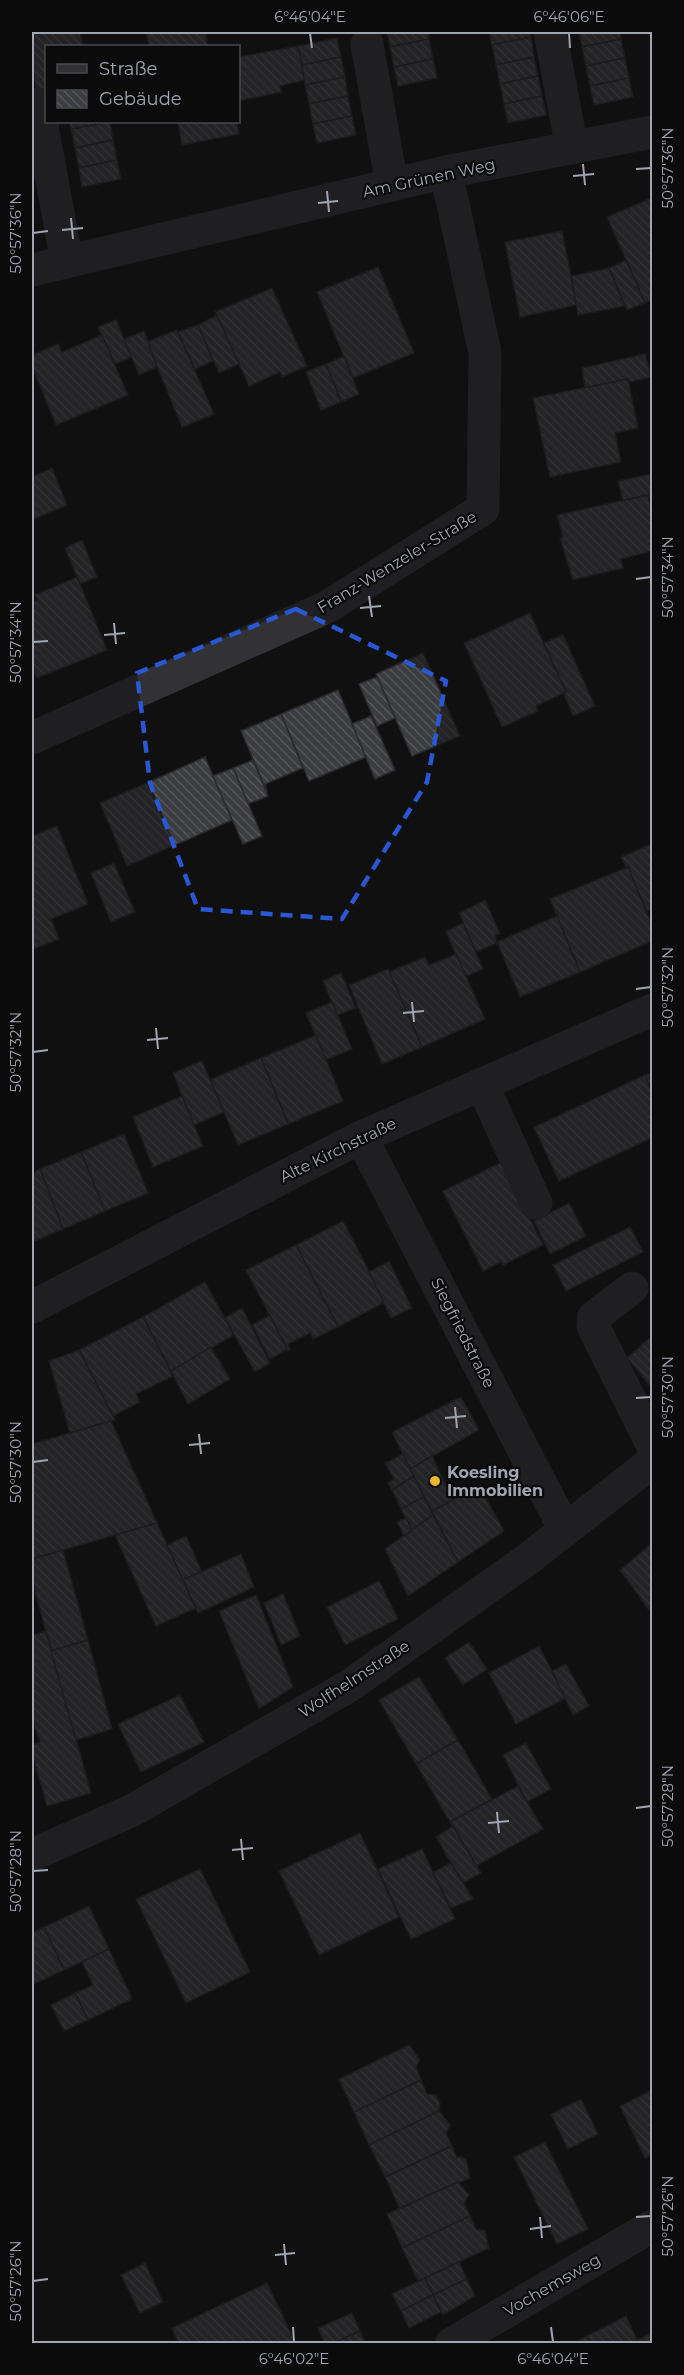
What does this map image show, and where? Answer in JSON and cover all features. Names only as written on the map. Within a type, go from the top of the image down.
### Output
[{"type":"street","points":[[550,32],[572,148]]},
{"type":"street","points":[[367,44],[392,185]]},
{"type":"street","points":[[38,104],[67,262]]},
{"type":"street","name":"Am Grünen Weg","points":[[32,270],[447,172],[652,132]]},
{"type":"street","name":"Franz-Wenzeler-Straße","points":[[32,738],[327,607],[483,509],[485,353],[447,172]]},
{"type":"street","name":"Alte Kirchstraße","points":[[32,1307],[361,1137],[652,1010]]},
{"type":"street","points":[[482,1084],[536,1203]]},
{"type":"street","name":"Siegfriedstraße","points":[[361,1137],[565,1530]]},
{"type":"street","points":[[632,1288],[594,1317],[593,1326],[652,1444]]},
{"type":"street","name":"Wolfhelmstraße","points":[[32,1855],[134,1810],[349,1686],[565,1530],[652,1462]]},
{"type":"street","name":"Vochemsweg","points":[[451,2343],[652,2226]]},
{"type":"highlighted area","points":[[296,609],[446,681],[427,782],[342,919],[198,909],[150,783],[137,673]]},
{"type":"building","points":[[32,32],[80,32],[83,45],[45,45],[45,93],[37,95],[32,66]]},
{"type":"building","points":[[146,32],[205,32],[208,45],[149,45]]},
{"type":"building","points":[[387,32],[428,32],[429,39],[390,47]]},
{"type":"building","points":[[489,32],[529,32],[531,37],[492,45]]},
{"type":"building","points":[[579,32],[620,32],[621,39],[582,47]]},
{"type":"building","points":[[531,37],[534,57],[496,65],[492,45]]},
{"type":"building","points":[[337,38],[341,57],[302,65],[298,46]]},
{"type":"building","points":[[429,39],[433,59],[394,67],[390,47]]},
{"type":"building","points":[[621,39],[625,58],[586,66],[582,47]]},
{"type":"building","points":[[298,46],[305,80],[280,86],[281,92],[240,101],[240,57]]},
{"type":"building","points":[[341,57],[345,77],[305,85],[302,65]]},
{"type":"building","points":[[534,57],[538,76],[500,84],[496,65]]},
{"type":"building","points":[[625,58],[629,78],[590,86],[586,66]]},
{"type":"building","points":[[433,59],[437,78],[398,86],[394,67]]},
{"type":"building","points":[[538,76],[542,96],[504,104],[500,84]]},
{"type":"building","points":[[345,77],[348,96],[309,104],[305,85]]},
{"type":"building","points":[[629,78],[633,97],[594,105],[590,86]]},
{"type":"building","points":[[348,96],[352,116],[313,124],[309,104]]},
{"type":"building","points":[[542,96],[546,115],[508,123],[504,104]]},
{"type":"building","points":[[352,116],[356,135],[317,143],[313,124]]},
{"type":"building","points":[[69,123],[101,123],[71,129]]},
{"type":"building","points":[[110,123],[113,140],[75,148],[71,129]]},
{"type":"building","points":[[178,123],[237,123],[239,134],[182,145]]},
{"type":"building","points":[[113,140],[117,160],[79,168],[75,148]]},
{"type":"building","points":[[117,160],[121,179],[82,187],[79,168]]},
{"type":"building","points":[[652,198],[652,300],[645,303],[607,217]]},
{"type":"building","points":[[562,231],[577,305],[520,317],[505,242]]},
{"type":"building","points":[[626,260],[645,303],[627,310],[609,268]]},
{"type":"building","points":[[378,267],[414,353],[353,378],[317,292]]},
{"type":"building","points":[[609,268],[625,306],[578,315],[571,276]]},
{"type":"building","points":[[272,288],[307,366],[282,377],[280,372],[249,386],[215,312]]},
{"type":"building","points":[[217,315],[239,364],[219,373],[198,325]]},
{"type":"building","points":[[116,320],[132,357],[115,364],[98,327]]},
{"type":"building","points":[[198,325],[213,361],[195,369],[178,332]]},
{"type":"building","points":[[177,330],[214,414],[182,427],[147,342]]},
{"type":"building","points":[[144,331],[157,367],[139,375],[124,339]]},
{"type":"building","points":[[102,335],[128,395],[56,425],[32,366],[32,355],[58,344],[62,352]]},
{"type":"building","points":[[645,354],[652,377],[629,382],[628,379],[585,388],[582,368]]},
{"type":"building","points":[[344,356],[359,394],[341,402],[326,364]]},
{"type":"building","points":[[326,364],[341,402],[321,410],[306,372]]},
{"type":"building","points":[[628,379],[638,428],[615,433],[621,462],[550,477],[533,398]]},
{"type":"building","points":[[52,468],[67,505],[32,520],[32,477]]},
{"type":"building","points":[[652,474],[652,500],[650,501],[648,495],[623,500],[618,481]]},
{"type":"building","points":[[648,495],[652,514],[652,551],[621,559],[623,568],[573,580],[560,538],[563,537],[557,515]]},
{"type":"building","points":[[82,540],[97,577],[80,584],[65,548]]},
{"type":"building","points":[[77,577],[107,650],[37,678],[32,665],[32,603],[38,600],[35,595]]},
{"type":"building","points":[[530,613],[566,692],[536,706],[538,711],[502,727],[464,643]]},
{"type":"building","points":[[563,635],[595,706],[573,716],[564,694],[566,692],[544,643]]},
{"type":"building","points":[[423,653],[460,736],[412,756],[376,674]]},
{"type":"building","points":[[377,677],[395,718],[377,726],[359,684]]},
{"type":"building","points":[[338,690],[366,757],[309,781],[281,714]]},
{"type":"building","points":[[281,714],[303,768],[265,784],[267,792],[241,731]]},
{"type":"building","points":[[371,716],[395,770],[375,779],[352,724]]},
{"type":"building","points":[[205,757],[232,820],[175,845],[147,783]]},
{"type":"building","points":[[253,760],[268,796],[248,804],[233,768]]},
{"type":"building","points":[[233,768],[262,836],[243,844],[213,776]]},
{"type":"building","points":[[147,783],[175,845],[127,866],[100,803]]},
{"type":"building","points":[[57,826],[88,904],[51,919],[59,939],[32,950],[32,836]]},
{"type":"building","points":[[652,844],[652,909],[647,911],[621,857]]},
{"type":"building","points":[[114,863],[135,912],[111,922],[91,873]]},
{"type":"building","points":[[628,867],[652,925],[652,941],[580,972],[550,899]]},
{"type":"building","points":[[485,900],[500,934],[495,935],[497,943],[476,952],[459,913]]},
{"type":"building","points":[[557,916],[580,972],[520,997],[497,942]]},
{"type":"building","points":[[463,923],[483,969],[465,977],[446,931]]},
{"type":"building","points":[[456,954],[485,1019],[422,1047],[389,972],[425,957],[429,965]]},
{"type":"building","points":[[388,969],[422,1047],[382,1064],[349,985]]},
{"type":"building","points":[[341,973],[356,1008],[337,1015],[323,981]]},
{"type":"building","points":[[332,1002],[352,1049],[326,1060],[306,1013]]},
{"type":"building","points":[[316,1035],[343,1101],[288,1124],[261,1058]]},
{"type":"building","points":[[261,1058],[288,1124],[238,1145],[210,1080]]},
{"type":"building","points":[[202,1061],[224,1112],[194,1125],[173,1073]]},
{"type":"building","points":[[652,1072],[652,1092],[645,1075]]},
{"type":"building","points":[[645,1075],[652,1092],[652,1138],[559,1181],[534,1127]]},
{"type":"building","points":[[182,1096],[203,1146],[153,1167],[133,1117]]},
{"type":"building","points":[[124,1134],[148,1193],[105,1211],[81,1152]]},
{"type":"building","points":[[81,1152],[105,1211],[63,1229],[40,1169]]},
{"type":"building","points":[[502,1162],[543,1245],[503,1265],[501,1262],[483,1271],[443,1191]]},
{"type":"building","points":[[40,1169],[63,1229],[32,1242],[32,1173]]},
{"type":"building","points":[[569,1203],[586,1236],[550,1254],[534,1221]]},
{"type":"building","points":[[343,1221],[385,1302],[338,1327],[296,1245]]},
{"type":"building","points":[[630,1227],[643,1252],[566,1291],[553,1265]]},
{"type":"building","points":[[296,1245],[338,1327],[313,1339],[310,1333],[288,1344],[290,1350],[288,1351],[246,1270]]},
{"type":"building","points":[[389,1261],[412,1308],[391,1318],[369,1272]]},
{"type":"building","points":[[205,1282],[234,1335],[171,1371],[143,1317]]},
{"type":"building","points":[[242,1308],[270,1363],[255,1372],[225,1318]]},
{"type":"building","points":[[270,1315],[287,1350],[270,1359],[252,1325]]},
{"type":"building","points":[[143,1317],[173,1376],[136,1394],[140,1402],[113,1416],[79,1350]]},
{"type":"building","points":[[652,1336],[652,1388],[627,1358]]},
{"type":"building","points":[[211,1347],[230,1379],[188,1404],[171,1371]]},
{"type":"building","points":[[79,1350],[115,1420],[70,1433],[49,1361]]},
{"type":"building","points":[[461,1397],[479,1430],[410,1469],[392,1432]]},
{"type":"building","points":[[111,1421],[157,1523],[32,1559],[32,1444]]},
{"type":"building","points":[[403,1454],[414,1476],[392,1490],[388,1483],[394,1479],[385,1463]]},
{"type":"building","points":[[432,1456],[453,1500],[432,1511],[410,1469]]},
{"type":"building","points":[[414,1476],[424,1497],[401,1509],[392,1490]]},
{"type":"building","points":[[479,1486],[504,1531],[458,1562],[432,1511]]},
{"type":"building","points":[[424,1497],[433,1515],[412,1530],[401,1509]]},
{"type":"building","points":[[433,1515],[458,1562],[408,1596],[385,1549]]},
{"type":"building","points":[[406,1518],[412,1530],[404,1536],[397,1522]]},
{"type":"building","points":[[157,1523],[196,1608],[156,1626],[115,1535]]},
{"type":"building","points":[[186,1536],[202,1572],[183,1580],[167,1545]]},
{"type":"building","points":[[652,1543],[652,1614],[620,1570]]},
{"type":"building","points":[[63,1550],[88,1640],[51,1651],[32,1580],[32,1559]]},
{"type":"building","points":[[241,1554],[254,1587],[198,1613],[183,1580]]},
{"type":"building","points":[[379,1581],[398,1619],[345,1645],[327,1607]]},
{"type":"building","points":[[283,1594],[300,1636],[281,1645],[264,1603]]},
{"type":"building","points":[[256,1595],[293,1687],[259,1709],[219,1611]]},
{"type":"building","points":[[46,1631],[91,1793],[47,1806],[32,1753],[32,1745],[40,1742],[32,1719],[32,1635]]},
{"type":"building","points":[[88,1640],[112,1729],[76,1740],[51,1651]]},
{"type":"building","points":[[469,1642],[487,1669],[463,1685],[445,1658]]},
{"type":"building","points":[[539,1646],[566,1698],[516,1724],[489,1673]]},
{"type":"building","points":[[566,1664],[589,1706],[573,1715],[552,1671]]},
{"type":"building","points":[[419,1677],[458,1740],[416,1764],[379,1700]]},
{"type":"building","points":[[180,1695],[204,1742],[141,1772],[118,1724]]},
{"type":"building","points":[[458,1740],[492,1799],[450,1822],[416,1764]]},
{"type":"building","points":[[526,1743],[551,1789],[527,1802],[503,1755]]},
{"type":"building","points":[[518,1786],[543,1829],[476,1866],[450,1822]]},
{"type":"building","points":[[453,1826],[481,1873],[463,1883],[436,1837]]},
{"type":"building","points":[[360,1833],[399,1917],[319,1955],[279,1871]]},
{"type":"building","points":[[422,1849],[455,1919],[411,1939],[378,1869]]},
{"type":"building","points":[[451,1863],[473,1899],[451,1908],[433,1872]]},
{"type":"building","points":[[200,1869],[250,1972],[186,2003],[136,1899]]},
{"type":"building","points":[[89,1906],[109,1949],[64,1970],[44,1927]]},
{"type":"building","points":[[44,1927],[64,1970],[32,1985],[32,1933]]},
{"type":"building","points":[[109,1949],[132,1999],[88,2020],[75,1993],[93,1985],[82,1962]]},
{"type":"building","points":[[75,1993],[88,2020],[64,2031],[51,2005]]},
{"type":"building","points":[[409,2045],[420,2060],[416,2067],[421,2080],[354,2112],[339,2079]]},
{"type":"building","points":[[421,2080],[427,2094],[436,2095],[440,2103],[439,2111],[369,2145],[354,2112]]},
{"type":"building","points":[[652,2090],[652,2155],[645,2158],[620,2106]]},
{"type":"building","points":[[581,2099],[598,2134],[568,2149],[551,2114]]},
{"type":"building","points":[[439,2111],[450,2125],[446,2133],[452,2146],[385,2177],[369,2145]]},
{"type":"building","points":[[545,2142],[588,2229],[557,2244],[514,2157]]},
{"type":"building","points":[[452,2146],[457,2158],[460,2156],[466,2159],[470,2178],[400,2209],[385,2177]]},
{"type":"building","points":[[458,2182],[469,2195],[464,2203],[470,2216],[402,2248],[387,2214]]},
{"type":"building","points":[[470,2216],[476,2229],[485,2231],[489,2248],[418,2281],[402,2248]]},
{"type":"building","points":[[459,2262],[467,2279],[433,2295],[425,2278]]},
{"type":"building","points":[[145,2263],[163,2302],[140,2313],[121,2275]]},
{"type":"building","points":[[425,2278],[433,2295],[401,2311],[392,2294]]},
{"type":"building","points":[[467,2279],[475,2296],[443,2315],[433,2295]]},
{"type":"building","points":[[267,2283],[296,2344],[179,2344],[172,2328]]},
{"type":"building","points":[[433,2295],[441,2312],[409,2328],[401,2311]]},
{"type":"building","points":[[352,2313],[360,2331],[332,2344],[325,2344],[318,2328]]},
{"type":"building","points":[[626,2316],[639,2344],[591,2344],[587,2336]]},
{"type":"building","points":[[360,2331],[366,2344],[332,2344]]},
{"type":"building","points":[[652,2333],[652,2344],[639,2344],[638,2340]]},
{"type":"building","points":[[587,2336],[591,2344],[571,2344]]},
{"type":"place","name":"Koesling Immobilien","points":[[435,1481]]}]
